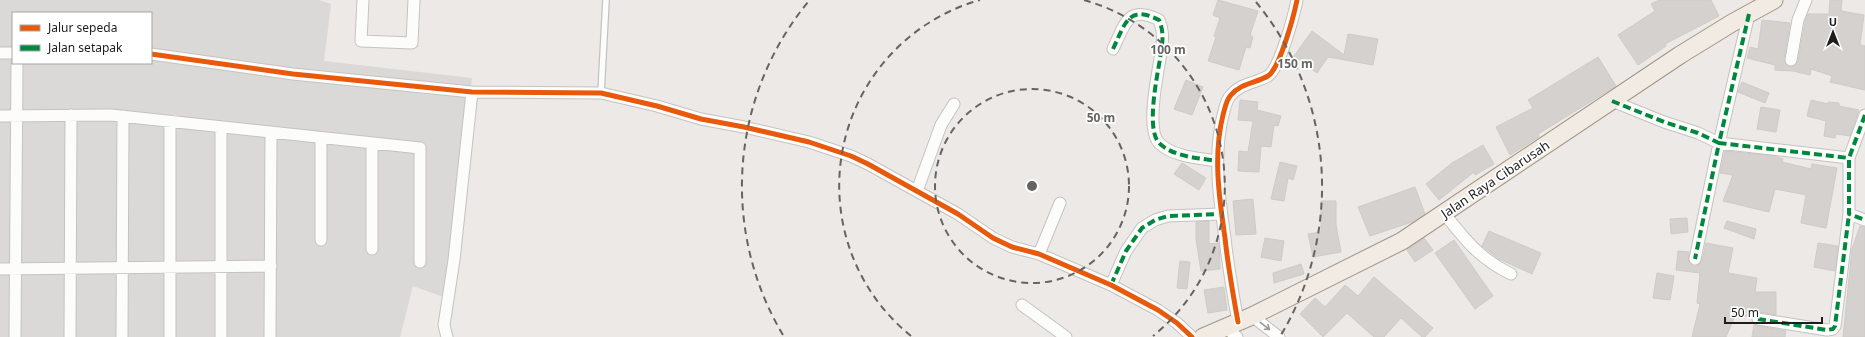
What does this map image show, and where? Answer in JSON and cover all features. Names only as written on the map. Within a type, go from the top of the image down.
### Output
[{"type":"main road","name":"Jalan Raya Cibarusah","points":[[1203,337],[1238,326],[1385,250],[1444,213],[1680,54],[1774,0]]},
{"type":"street","points":[[363,0],[361,41],[412,43],[414,0]]},
{"type":"street","points":[[1279,337],[1238,326],[1228,272],[1221,214],[1217,161],[1221,125],[1230,96],[1240,87],[1268,76],[1274,70],[1287,37],[1297,0]]},
{"type":"street","points":[[1791,60],[1798,20],[1806,0]]},
{"type":"street","points":[[1113,49],[1132,15],[1140,13],[1159,20],[1163,28],[1164,38],[1154,90],[1155,137],[1160,144],[1170,151],[1182,155],[1217,161]]},
{"type":"street","points":[[1695,259],[1719,143],[1749,14]]},
{"type":"street","points":[[0,53],[12,53]]},
{"type":"street","points":[[152,54],[293,74],[472,92],[601,94],[657,106],[701,119],[809,142],[863,161],[958,214],[993,238],[1012,247],[1039,254],[1111,285],[1178,322],[1192,337]]},
{"type":"street","points":[[15,337],[17,64]]},
{"type":"street","points":[[447,337],[444,326],[455,253],[472,92]]},
{"type":"street","points":[[1612,101],[1664,122],[1698,133],[1719,143],[1849,158]]},
{"type":"street","points":[[917,191],[942,125],[954,104]]},
{"type":"street","points":[[70,337],[71,115]]},
{"type":"street","points":[[1758,319],[1827,330],[1833,329],[1835,326],[1849,214],[1849,158],[1865,115]]},
{"type":"street","points":[[0,116],[123,116],[420,148],[420,262]]},
{"type":"street","points":[[122,337],[123,116]]},
{"type":"street","points":[[170,122],[170,337]]},
{"type":"street","points":[[221,127],[221,337]]},
{"type":"street","points":[[270,337],[271,132]]},
{"type":"street","points":[[321,138],[322,240]]},
{"type":"street","points":[[372,143],[372,249]]},
{"type":"street","points":[[1039,254],[1060,203]]},
{"type":"street","points":[[1444,213],[1480,255],[1489,263],[1512,274]]},
{"type":"street","points":[[1111,285],[1126,251],[1142,228],[1155,220],[1168,216],[1221,214]]},
{"type":"street","points":[[1849,214],[1865,220]]},
{"type":"street","points":[[0,269],[270,266]]},
{"type":"street","points":[[1022,305],[1066,337]]},
{"type":"lane","points":[[601,94],[606,0]]},
{"type":"shaded area","points":[[0,0],[319,0],[331,4],[324,61],[472,78],[449,299],[413,286],[400,337],[0,337]]},
{"type":"building","points":[[1218,0],[1258,11],[1250,35],[1253,37],[1250,48],[1246,47],[1239,70],[1208,61],[1216,37],[1214,36],[1220,18],[1213,15]]},
{"type":"building","points":[[1659,0],[1711,0],[1719,16],[1665,44],[1666,46],[1638,65],[1618,35],[1655,11],[1651,4]]},
{"type":"building","points":[[1830,0],[1842,0],[1841,11],[1864,15],[1860,45],[1865,46],[1865,90],[1830,82],[1832,76],[1811,69],[1810,75],[1793,71],[1775,70],[1775,65],[1747,58],[1750,47],[1758,49],[1762,20],[1790,23],[1784,59],[1787,66],[1794,66],[1798,61],[1805,22],[1808,14],[1829,14]]},
{"type":"building","points":[[1312,31],[1344,55],[1348,34],[1378,39],[1373,65],[1328,57],[1317,73],[1294,56]]},
{"type":"building","points":[[1598,57],[1616,86],[1538,134],[1539,137],[1510,155],[1496,127],[1533,108],[1528,100]]},
{"type":"building","points":[[1186,80],[1203,87],[1192,115],[1174,109]]},
{"type":"building","points":[[1742,82],[1769,93],[1765,103],[1738,92]]},
{"type":"building","points":[[1240,100],[1258,102],[1257,110],[1281,116],[1278,126],[1274,125],[1271,147],[1261,146],[1259,172],[1238,171],[1239,151],[1248,152],[1253,121],[1238,120]]},
{"type":"building","points":[[1811,100],[1828,104],[1828,102],[1839,103],[1839,106],[1859,110],[1850,136],[1836,134],[1835,138],[1824,136],[1826,121],[1807,116]]},
{"type":"building","points":[[1761,107],[1780,110],[1776,132],[1757,129]]},
{"type":"building","points":[[1483,145],[1494,164],[1475,175],[1474,172],[1439,200],[1426,184],[1452,163]]},
{"type":"building","points":[[1725,151],[1774,156],[1783,159],[1782,162],[1811,169],[1812,164],[1837,168],[1826,228],[1801,223],[1806,195],[1775,189],[1769,212],[1723,201],[1733,175],[1720,173]]},
{"type":"building","points":[[1280,162],[1297,166],[1293,180],[1288,178],[1284,201],[1271,199]]},
{"type":"building","points":[[1182,163],[1206,178],[1199,190],[1174,174]]},
{"type":"building","points":[[1415,187],[1425,214],[1415,221],[1370,236],[1358,207]]},
{"type":"building","points":[[1253,199],[1256,234],[1236,235],[1233,201]]},
{"type":"building","points":[[1321,201],[1336,201],[1336,225],[1341,252],[1313,257],[1308,234],[1321,232]]},
{"type":"building","points":[[1687,218],[1688,232],[1671,234],[1670,219]]},
{"type":"building","points":[[1209,221],[1209,244],[1219,243],[1220,269],[1201,271],[1196,239],[1196,222]]},
{"type":"building","points":[[1727,221],[1756,229],[1754,239],[1724,228]]},
{"type":"building","points":[[1860,226],[1865,227],[1865,337],[1843,337],[1852,249]]},
{"type":"building","points":[[1489,231],[1541,253],[1532,274],[1499,259],[1482,246]]},
{"type":"building","points":[[1265,238],[1284,241],[1281,261],[1261,257]]},
{"type":"building","points":[[1424,238],[1433,250],[1415,262],[1407,250]]},
{"type":"building","points":[[1454,240],[1493,296],[1475,309],[1435,253]]},
{"type":"building","points":[[1706,243],[1733,248],[1728,273],[1757,278],[1755,292],[1776,292],[1776,315],[1759,312],[1752,316],[1735,316],[1726,337],[1692,337],[1700,304],[1697,303],[1700,273],[1676,270],[1678,251],[1689,252],[1689,262],[1693,266],[1697,266],[1702,261]]},
{"type":"building","points":[[1818,243],[1838,246],[1835,271],[1814,267]]},
{"type":"building","points":[[1180,261],[1190,262],[1187,289],[1177,288]]},
{"type":"building","points":[[1301,264],[1304,274],[1274,283],[1273,273]]},
{"type":"building","points":[[1657,273],[1674,276],[1670,300],[1653,298]]},
{"type":"building","points":[[1374,277],[1433,328],[1425,337],[1422,337],[1401,318],[1384,337],[1374,337],[1347,313],[1323,337],[1300,314],[1315,298],[1325,307],[1345,285],[1358,296]]},
{"type":"building","points":[[1224,287],[1227,310],[1208,313],[1204,290]]},
{"type":"building","points":[[1754,325],[1786,331],[1785,337],[1752,337]]},
{"type":"marked path","points":[[1113,49],[1129,19],[1140,14],[1159,20],[1162,30],[1162,49],[1154,102],[1153,126],[1155,136],[1159,143],[1171,151],[1186,156],[1217,161]]},
{"type":"marked path","points":[[1749,14],[1719,143],[1849,158]]},
{"type":"marked path","points":[[1612,101],[1664,122],[1698,133],[1719,143],[1695,259]]},
{"type":"marked path","points":[[1865,115],[1849,158],[1849,214],[1865,220]]},
{"type":"marked path","points":[[1111,285],[1126,251],[1142,228],[1155,220],[1168,216],[1221,214]]},
{"type":"marked path","points":[[1758,319],[1827,330],[1833,329],[1835,326],[1849,214]]},
{"type":"cycle path","points":[[1238,322],[1229,270],[1219,192],[1218,145],[1220,130],[1226,104],[1231,95],[1239,88],[1268,76],[1273,71],[1286,41],[1297,0]]},
{"type":"cycle path","points":[[152,54],[293,74],[472,92],[601,93],[657,106],[701,119],[809,142],[851,156],[868,164],[958,214],[993,238],[1012,247],[1039,254],[1111,285],[1158,310],[1177,323],[1192,337]]}]
